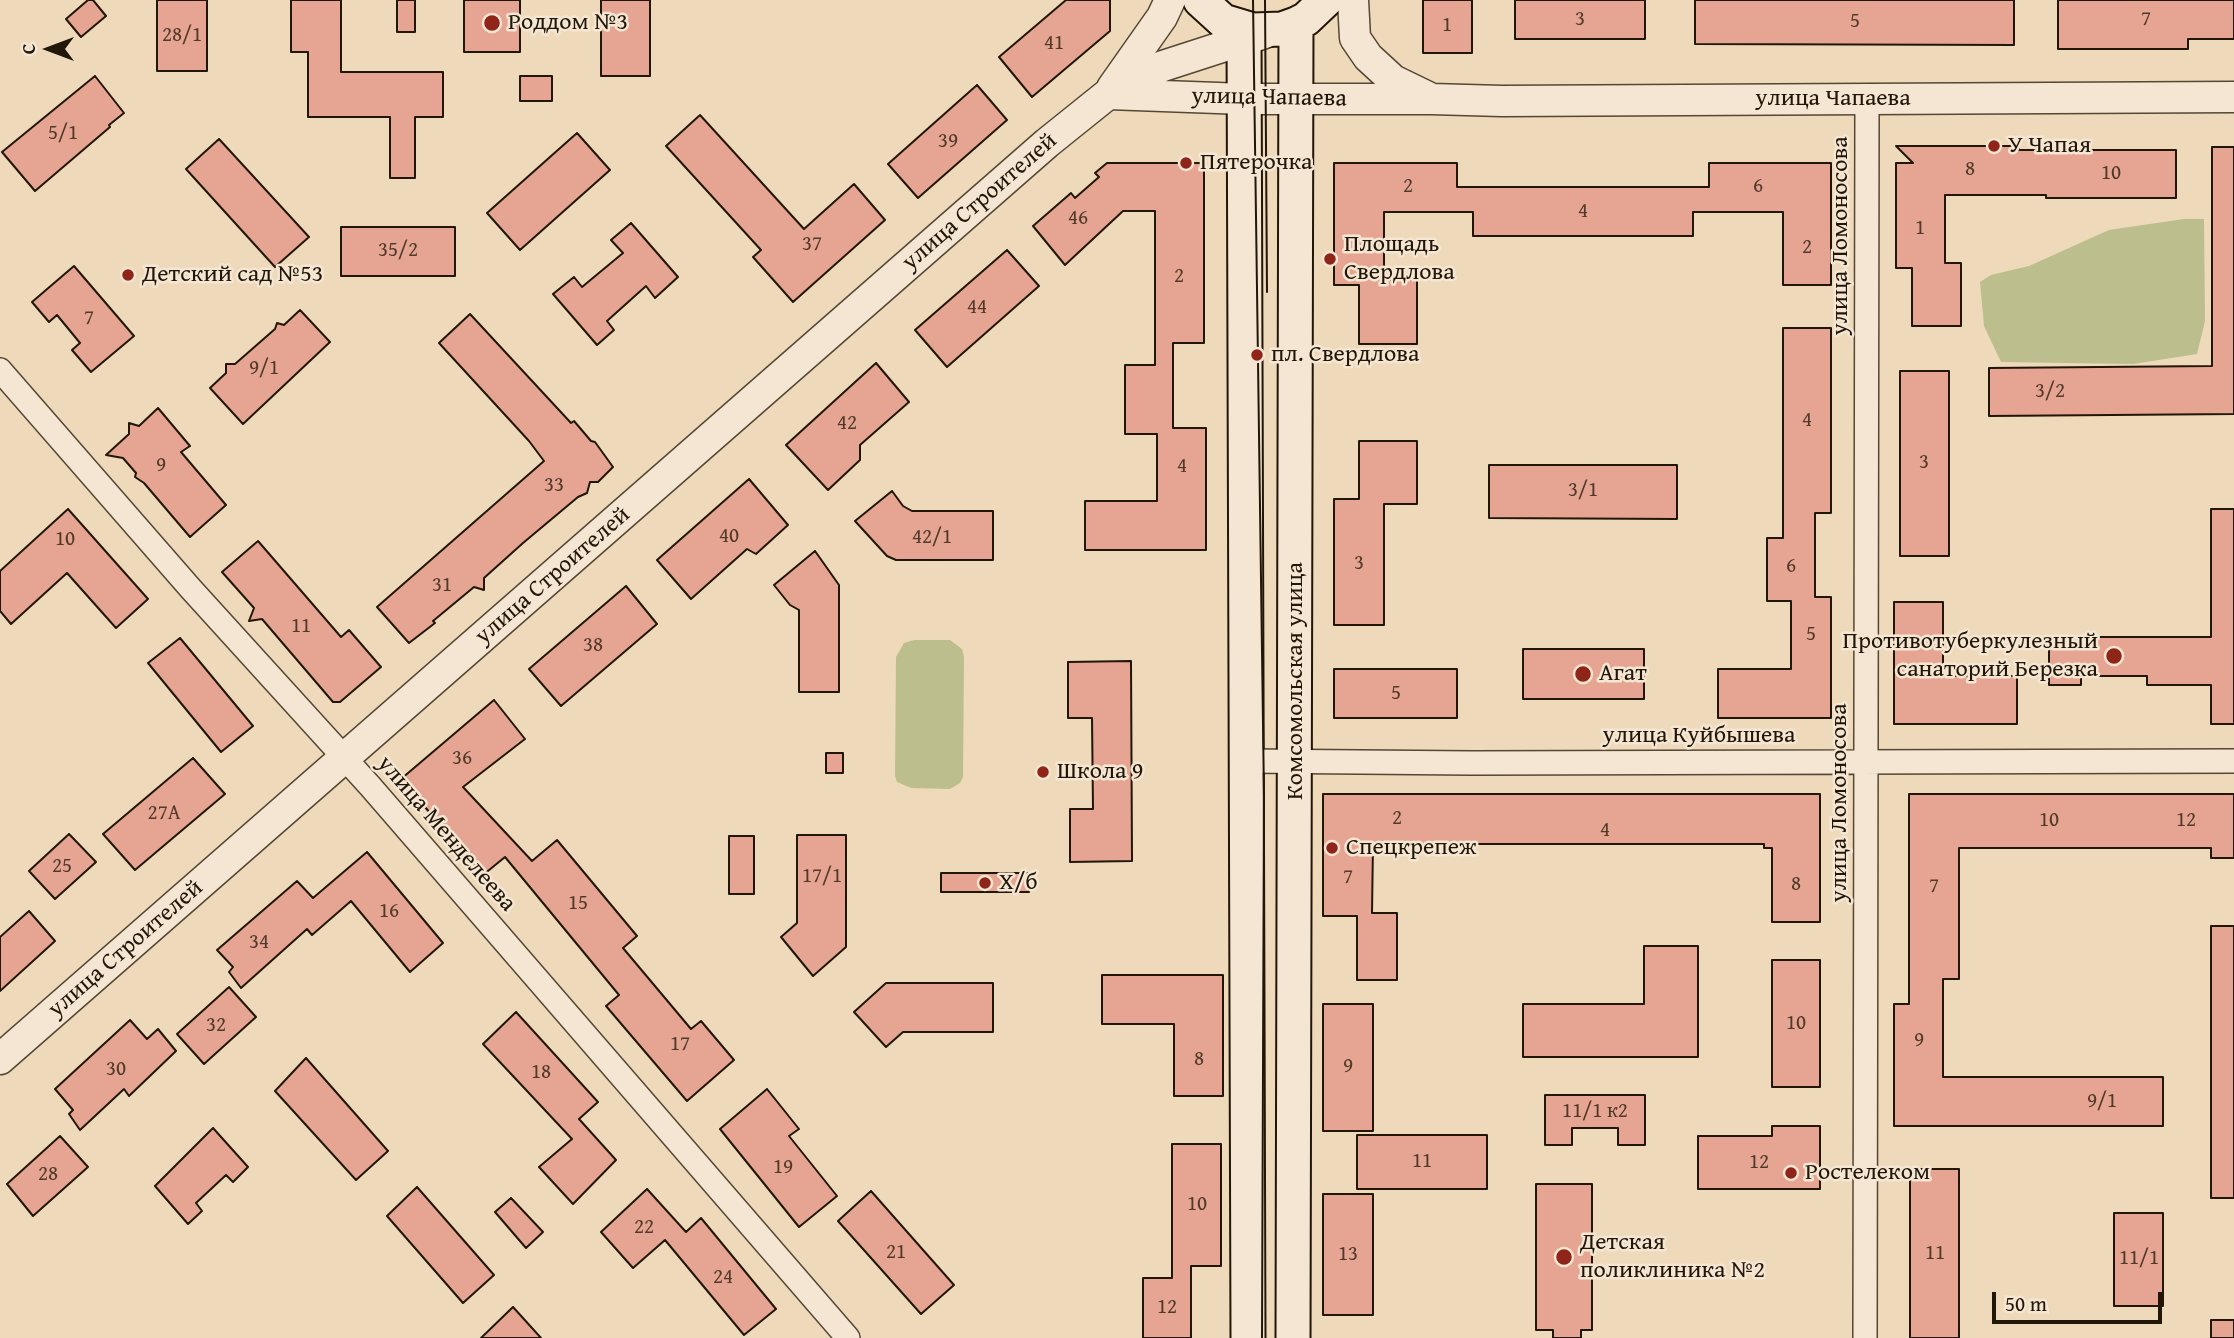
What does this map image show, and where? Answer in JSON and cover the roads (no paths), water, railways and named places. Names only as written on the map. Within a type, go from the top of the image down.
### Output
[{"type":"main road","points":[[1200,0],[1223,21],[1244,34],[1289,26],[1306,19],[1326,0]]},
{"type":"main road","name":"Комсомольская улица","points":[[1289,26],[1296,99],[1293,1338]]},
{"type":"main road","name":"Комсомольская улица","points":[[1244,34],[1248,1338]]},
{"type":"street","name":"улица Строителей","points":[[1108,94],[1153,27],[1163,0]]},
{"type":"street","name":"улица Строителей","points":[[1140,47],[1162,17],[1170,0]]},
{"type":"street","name":"улица Чапаева","points":[[1344,0],[1355,38],[1368,57],[1393,80],[1431,99]]},
{"type":"street","points":[[1353,0],[1355,38]]},
{"type":"street","name":"улица Строителей","points":[[0,1059],[1047,143],[1108,94],[1163,66],[1244,34]]},
{"type":"street","name":"улица Чапаева","points":[[1108,94],[1245,99],[1491,101],[2234,97]]},
{"type":"street","name":"улица Ломоносова","points":[[1866,1338],[1867,99]]},
{"type":"street","name":"улица Менделеева","points":[[0,370],[191,589],[345,759],[848,1338]]},
{"type":"street","name":"улица Куйбышева","points":[[1247,761],[2234,761]]},
{"type":"tram line","points":[[1253,0],[1264,795],[1262,1338]]},
{"type":"tram line","points":[[1265,0],[1267,292]]},
{"type":"place","name":"Роддом №3","points":[[492,23]]},
{"type":"place","name":"У Чапая","points":[[1994,146]]},
{"type":"place","name":"Пятерочка","points":[[1186,163]]},
{"type":"place","name":"Площадь Свердлова","points":[[1330,259]]},
{"type":"place","name":"Детский сад №53","points":[[128,275]]},
{"type":"place","name":"пл. Свердлова","points":[[1257,355]]},
{"type":"place","name":"Противотуберкулезный санаторий Березка","points":[[2114,656]]},
{"type":"place","name":"Агат","points":[[1583,674]]},
{"type":"place","name":"Школа 9","points":[[1043,772]]},
{"type":"place","name":"Спецкрепеж","points":[[1332,848]]},
{"type":"place","name":"Х/б","points":[[985,883]]},
{"type":"place","name":"Ростелеком","points":[[1791,1173]]},
{"type":"place","name":"Детская поликлиника №2","points":[[1564,1257]]}]
